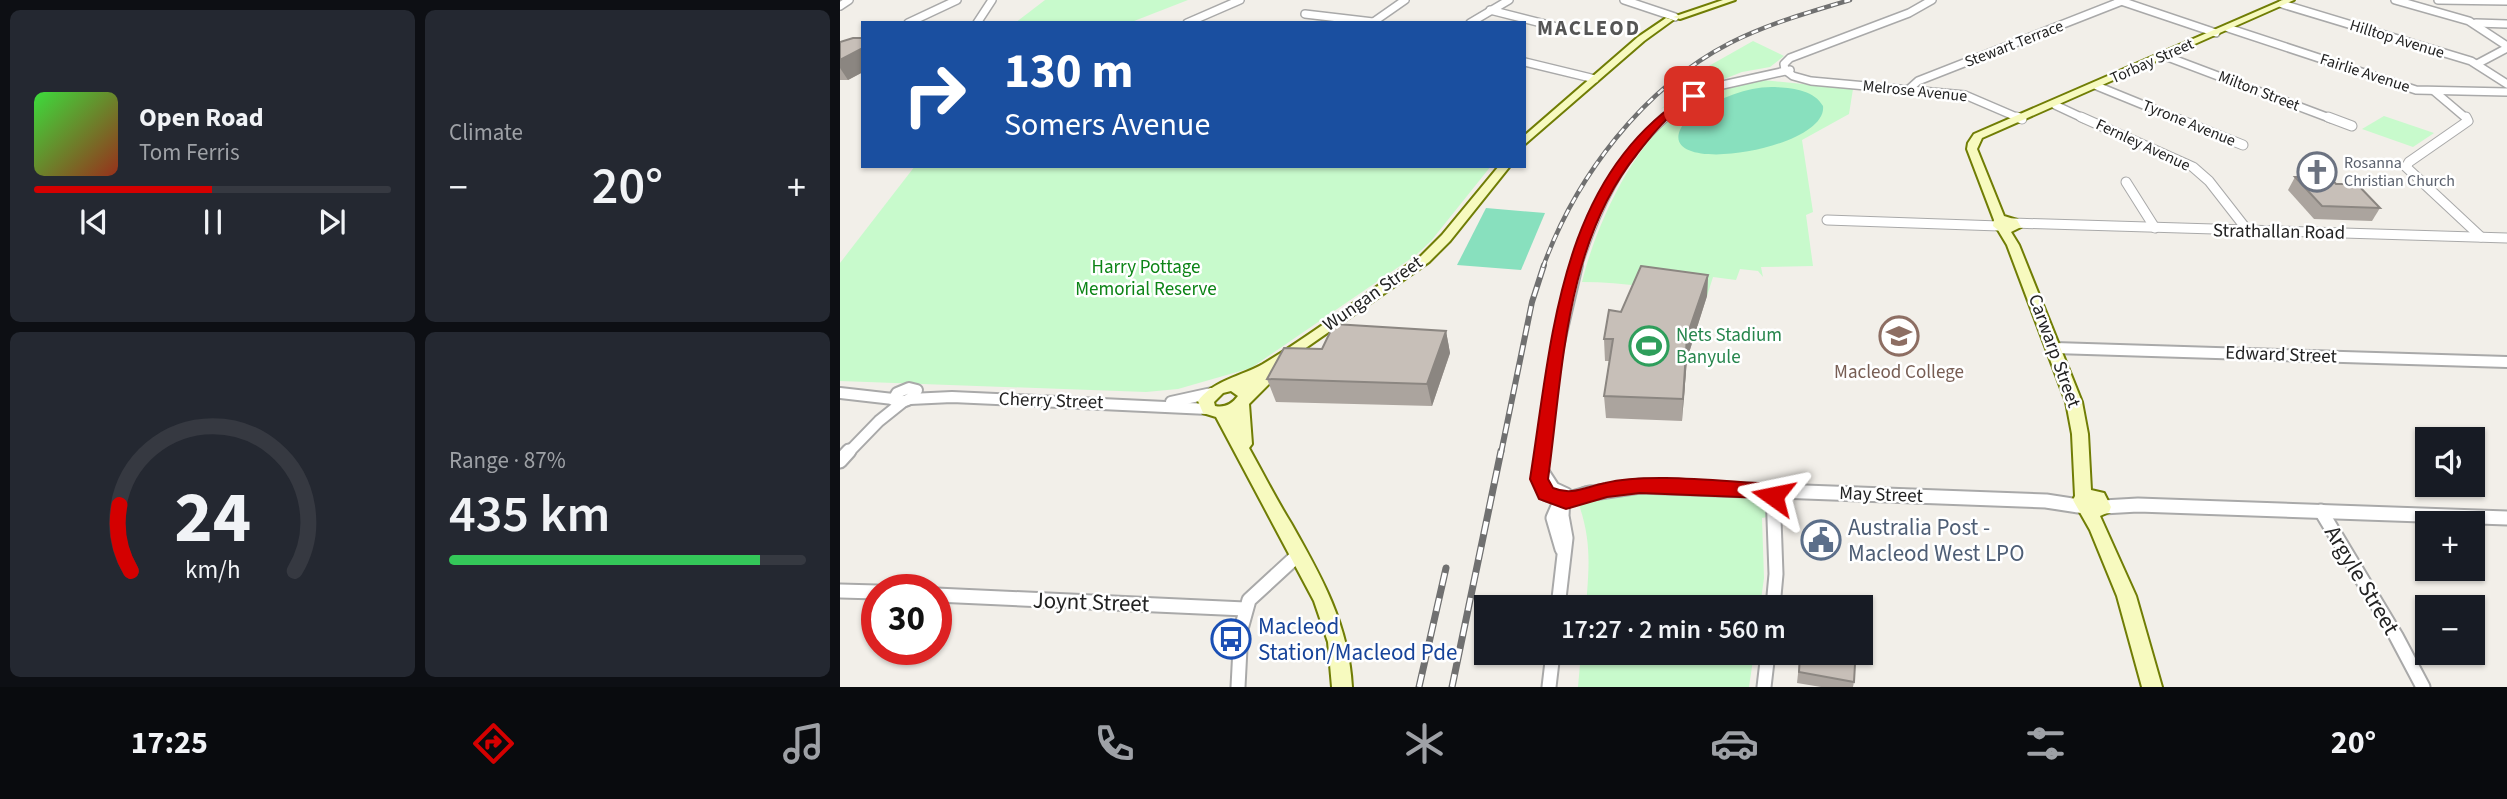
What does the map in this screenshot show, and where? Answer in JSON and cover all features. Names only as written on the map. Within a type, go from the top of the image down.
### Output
[{"type":"street","points":[[840,6],[849,0]]},
{"type":"street","points":[[912,21],[956,0]]},
{"type":"street","points":[[979,21],[992,0]]},
{"type":"street","points":[[1192,21],[1240,0]]},
{"type":"street","points":[[1374,21],[1405,0]]},
{"type":"street","points":[[1473,21],[1509,0]]},
{"type":"street","points":[[1624,0],[1675,19]]},
{"type":"street","points":[[1559,595],[1563,555],[1553,518],[1562,499],[1543,489],[1539,479],[1540,469],[1567,293],[1582,240],[1604,193],[1632,152],[1674,107],[1694,96],[1757,74],[1789,71],[1790,63],[1797,57],[1909,13],[1932,0]]},
{"type":"street","points":[[2399,0],[2473,23],[2507,24]]},
{"type":"street","points":[[2438,0],[2507,1]]},
{"type":"street","points":[[1526,140],[1655,29],[1727,1]]},
{"type":"street","points":[[2120,1],[2216,33]]},
{"type":"street","name":"Stewart Terrace","points":[[1908,90],[1918,81],[2120,1]]},
{"type":"street","name":"Torbay Street","points":[[1978,140],[2286,2]]},
{"type":"street","name":"Hilltop Avenue","points":[[2286,2],[2477,64],[2507,84]]},
{"type":"street","points":[[1490,10],[1557,27]]},
{"type":"street","points":[[1305,14],[1364,21]]},
{"type":"street","points":[[974,21],[983,16]]},
{"type":"street","points":[[2473,23],[2507,47],[2485,62],[2477,64]]},
{"type":"street","name":"Fairlie Avenue","points":[[2228,28],[2406,87],[2434,91],[2507,92]]},
{"type":"street","name":"Milton Street","points":[[2165,55],[2352,126]]},
{"type":"street","points":[[1526,62],[1595,79]]},
{"type":"street","name":"Melrose Avenue","points":[[1789,71],[1803,79],[1971,97],[2018,121]]},
{"type":"street","name":"Tyrone Avenue","points":[[2097,86],[2243,145]]},
{"type":"street","points":[[2434,91],[2466,116],[2468,121],[2409,162],[2406,167],[2481,237]]},
{"type":"street","name":"Fernley Avenue","points":[[2055,104],[2193,167],[2209,181],[2248,231]]},
{"type":"street","name":"Carwarp Street","points":[[1978,140],[1979,152],[2013,245],[2074,402],[2082,460],[2092,503],[2136,622],[2152,687]]},
{"type":"street","name":"Wungan Street","points":[[1212,393],[1268,367],[1425,259],[1446,238],[1503,168]]},
{"type":"street","name":"Wungan Street","points":[[1215,410],[1244,400],[1268,376],[1434,259],[1479,207],[1495,178]]},
{"type":"street","points":[[2126,183],[2155,228]]},
{"type":"street","name":"Strathallan Road","points":[[1827,220],[2507,238]]},
{"type":"street","name":"Edward Street","points":[[2055,348],[2507,362]]},
{"type":"street","points":[[1231,386],[1241,387],[1244,400],[1241,426],[1246,458]]},
{"type":"street","name":"Cherry Street","points":[[840,393],[1151,404],[1215,410]]},
{"type":"street","points":[[1212,393],[1206,401],[1215,410],[1246,458],[1333,621],[1342,665],[1342,687]]},
{"type":"street","name":"Cherry Street","points":[[1151,404],[1192,399],[1212,393]]},
{"type":"street","points":[[840,461],[903,396]]},
{"type":"street","name":"May Street","points":[[1562,499],[1640,486],[2507,518]]},
{"type":"street","points":[[1773,491],[1776,562],[1774,595]]},
{"type":"street","name":"Argyle Street","points":[[2321,511],[2396,636],[2423,687]]},
{"type":"street","points":[[1238,687],[1241,629],[1245,608],[1253,595],[1299,554]]},
{"type":"street","points":[[840,591],[861,592]]},
{"type":"street","name":"Joynt Street","points":[[952,596],[1245,608]]},
{"type":"street","points":[[1549,687],[1552,665]]},
{"type":"street","points":[[1764,687],[1767,665]]},
{"type":"green space","points":[[1045,0],[1188,0],[1134,21],[1018,21]]},
{"type":"green space","points":[[1753,41],[1784,56],[1770,67],[1742,72],[1696,90],[1661,109],[1707,67]]},
{"type":"green space","points":[[1752,79],[1853,89],[1849,114],[1802,140],[1813,212],[1806,215],[1813,266],[1761,267],[1763,277],[1758,271],[1740,269],[1736,280],[1713,277],[1707,296],[1629,285],[1582,282],[1607,212],[1633,163],[1648,142],[1665,123],[1691,104]]},
{"type":"green space","points":[[1775,87],[1796,89],[1814,96],[1823,106],[1817,121],[1800,134],[1775,145],[1746,152],[1695,152],[1681,144],[1680,130],[1695,112],[1745,91]]},
{"type":"green space","points":[[2384,116],[2434,133],[2413,147],[2362,129]]},
{"type":"green space","name":"Harry Pottage Memorial Reserve","points":[[913,168],[1489,168],[1431,241],[1416,255],[1251,368],[1178,389],[1146,392],[840,381],[840,263]]},
{"type":"green space","points":[[1486,208],[1545,213],[1521,270],[1457,265]]},
{"type":"green space","points":[[1623,492],[1754,496],[1761,499],[1766,507],[1767,517],[1762,518],[1764,578],[1762,595],[1587,595],[1586,529],[1578,502]]},
{"type":"green space","points":[[1580,665],[1752,665],[1749,687],[1578,687]]},
{"type":"building","points":[[861,38],[861,49],[840,60],[840,42]]},
{"type":"building","points":[[2295,177],[2330,177],[2336,184],[2357,184],[2380,208],[2322,206]]},
{"type":"building","name":"Nets Stadium Banyule","points":[[1641,266],[1708,275],[1687,336],[1683,399],[1604,396],[1613,339],[1604,339],[1609,310],[1621,312]]},
{"type":"building","points":[[1334,324],[1446,331],[1427,384],[1267,379],[1284,348],[1322,349]]},
{"type":"building","points":[[1799,665],[1855,665],[1854,682],[1799,672]]},
{"type":"railway","points":[[1543,267],[1557,233],[1594,168],[1616,138],[1669,84],[1698,62],[1744,36],[1850,0]]},
{"type":"railway","points":[[1501,453],[1532,302],[1544,265]]},
{"type":"railway","points":[[1452,687],[1501,451]]},
{"type":"railway","points":[[1419,687],[1446,568]]},
{"type":"place","name":"Rosanna Christian Church","points":[[2317,172]]},
{"type":"place","name":"Macleod College","points":[[1899,336]]},
{"type":"place","name":"Nets Stadium Banyule","points":[[1649,346]]},
{"type":"place","name":"Australia Post - Macleod West LPO","points":[[1821,540]]},
{"type":"place","name":"Macleod Station/Macleod Pde","points":[[1231,639]]},
{"type":"district","name":"MACLEOD","points":[[1589,28]]},
{"type":"route","points":[[1694,96],[1667,113],[1632,152],[1608,186],[1592,216],[1575,261],[1567,293],[1548,405],[1539,479],[1546,494],[1566,501],[1627,486],[1773,491],[1773,496]]}]
